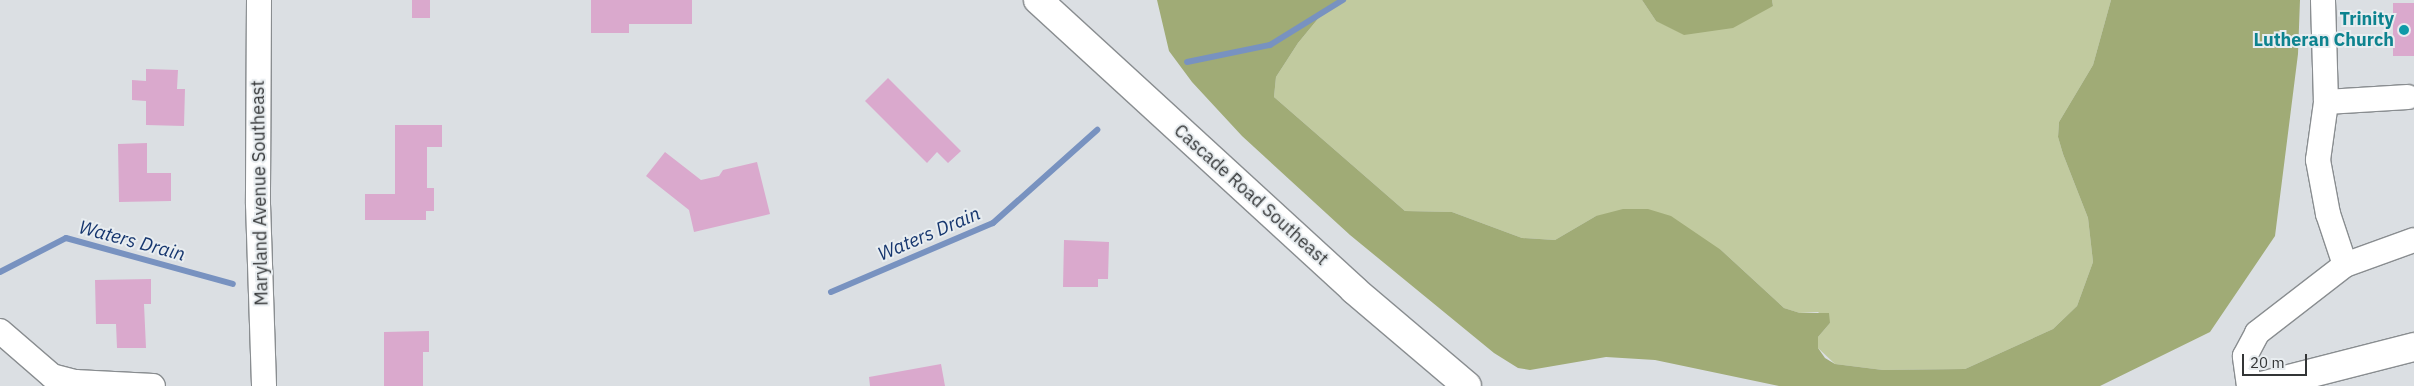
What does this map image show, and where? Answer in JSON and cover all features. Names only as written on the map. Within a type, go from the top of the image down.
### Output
[{"type":"main road","name":"Cascade Road Southeast","points":[[1038,0],[1354,290],[1467,386]]},
{"type":"main road","points":[[2261,386],[2414,348]]},
{"type":"street","name":"Maryland Avenue Southeast","points":[[259,0],[258,204],[264,386]]},
{"type":"street","points":[[2324,0],[2326,102],[2318,160],[2328,214],[2345,265]]},
{"type":"street","points":[[2326,102],[2408,97]]},
{"type":"street","points":[[2249,386],[2245,356],[2257,333],[2345,265],[2414,240]]},
{"type":"street","points":[[0,330],[52,376],[77,384],[153,386]]},
{"type":"green space","points":[[1157,0],[1339,0],[1326,9],[1298,43],[1276,77],[1274,97],[1405,211],[1452,212],[1522,238],[1555,240],[1596,216],[1623,209],[1648,209],[1671,216],[1721,250],[1784,308],[1800,313],[1829,313],[1830,323],[1818,337],[1818,348],[1825,358],[1835,364],[1883,370],[1965,369],[2053,329],[2077,306],[2093,262],[2088,218],[2063,154],[2058,137],[2059,122],[2093,65],[2111,0],[2300,0],[2298,54],[2275,236],[2210,332],[2100,386],[1779,386],[1655,360],[1606,357],[1530,370],[1518,368],[1494,353],[1350,235],[1242,136],[1192,82],[1169,51]]},
{"type":"green space","points":[[1339,0],[1642,0],[1656,21],[1773,6],[1772,0],[2111,0],[2093,65],[2059,122],[2058,137],[2063,154],[2088,218],[2093,262],[2077,306],[2053,329],[1965,369],[1883,370],[1835,364],[1818,348],[1818,337],[1830,323],[1818,312],[1800,313],[1784,308],[1721,250],[1596,216],[1555,240],[1522,238],[1452,212],[1405,211],[1274,97],[1276,77],[1298,43],[1326,9]]},
{"type":"green space","points":[[1642,0],[1772,0],[1773,6],[1733,28],[1684,35],[1656,21]]},
{"type":"building","points":[[412,0],[430,0],[430,18],[412,18]]},
{"type":"building","points":[[591,0],[692,0],[692,24],[629,24],[629,33],[591,33]]},
{"type":"building","name":"Trinity Lutheran Church","points":[[2393,3],[2414,3],[2414,56],[2393,56]]},
{"type":"building","points":[[146,69],[178,70],[177,89],[185,89],[184,126],[146,125],[146,101],[132,100],[132,80],[146,81]]},
{"type":"building","points":[[888,78],[961,151],[948,163],[937,152],[927,163],[865,101]]},
{"type":"building","points":[[395,125],[442,125],[442,147],[427,147],[427,188],[434,188],[434,211],[426,211],[426,220],[365,220],[365,194],[395,194]]},
{"type":"building","points":[[147,143],[147,173],[171,173],[171,201],[119,202],[118,144]]},
{"type":"building","points":[[665,152],[701,180],[719,176],[723,170],[757,162],[770,214],[694,232],[689,210],[646,176]]},
{"type":"building","points":[[1064,240],[1109,242],[1108,279],[1098,279],[1098,287],[1063,287]]},
{"type":"building","points":[[151,279],[151,304],[144,304],[146,348],[117,348],[116,324],[96,324],[95,280]]},
{"type":"building","points":[[429,331],[429,352],[423,352],[423,386],[384,386],[384,332]]},
{"type":"building","points":[[941,364],[945,386],[870,386],[869,377]]},
{"type":"waterway","name":"Waters Drain","points":[[1187,62],[1270,45],[1343,0]]},
{"type":"waterway","name":"Waters Drain","points":[[831,292],[993,223],[1097,130]]},
{"type":"waterway","name":"Waters Drain","points":[[0,272],[66,238],[233,284]]},
{"type":"place","name":"Trinity Lutheran Church","points":[[2404,30]]}]
